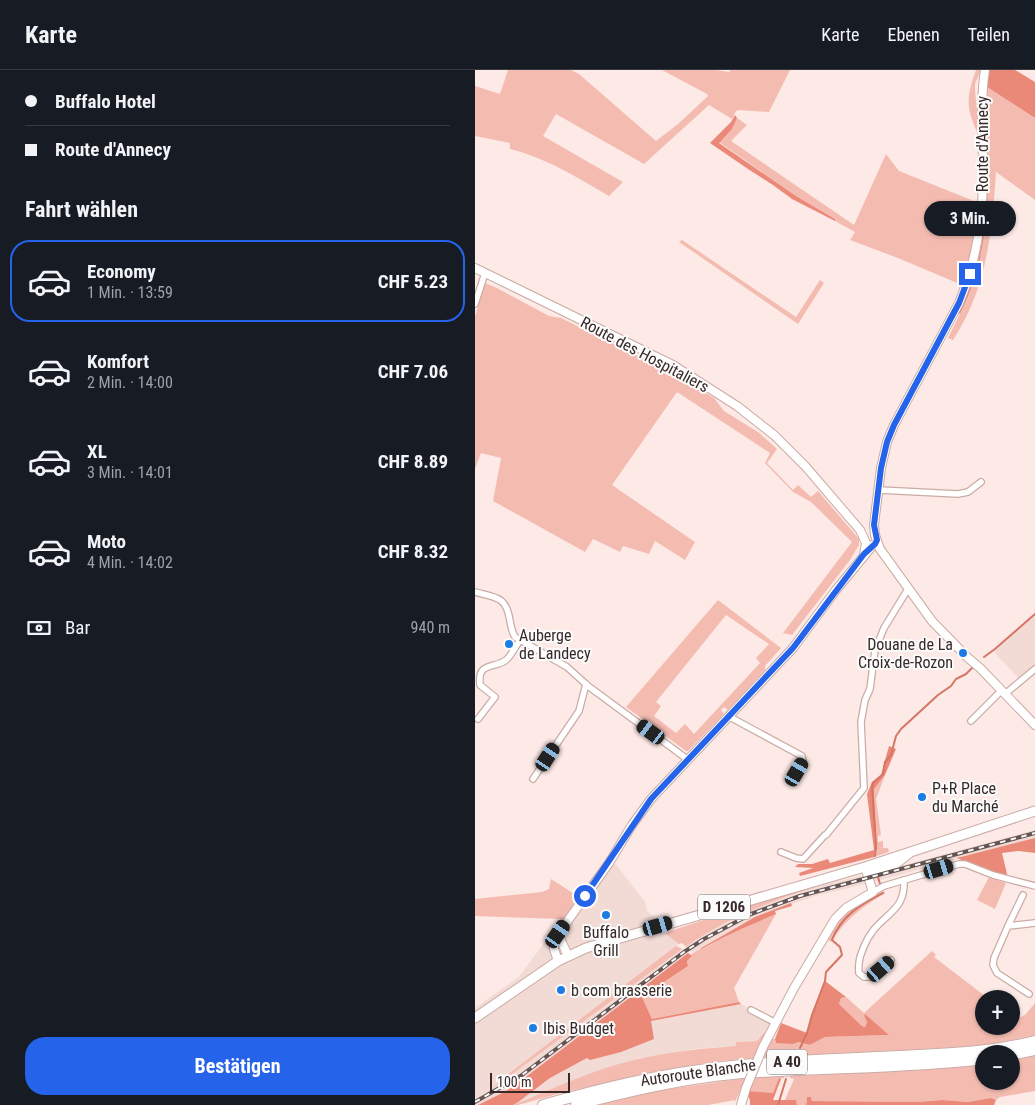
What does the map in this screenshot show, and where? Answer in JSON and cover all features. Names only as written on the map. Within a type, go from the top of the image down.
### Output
[{"type":"highway","name":"Autoroute Blanche","points":[[543,1105],[647,1078],[709,1068],[768,1062],[956,1053],[1007,1047],[1035,1041]]},
{"type":"highway","points":[[1020,1053],[1035,1050]]},
{"type":"highway","name":"Autoroute Blanche","points":[[576,1105],[646,1087],[714,1076],[975,1060]]},
{"type":"main road","name":"D 1206","points":[[475,1018],[558,961],[606,941],[866,870],[881,862],[913,851],[1035,812]]},
{"type":"street","name":"Route d'Annecy","points":[[558,934],[609,863],[651,799],[793,648],[864,554],[872,540],[883,460],[890,434],[959,303],[972,268],[982,212],[981,105],[985,70]]},
{"type":"street","name":"Route des Hospitaliers","points":[[475,268],[658,357],[716,391],[755,420],[787,448],[860,530],[872,540]]},
{"type":"street","points":[[475,304],[485,273]]},
{"type":"street","points":[[879,490],[957,494],[968,492],[981,482]]},
{"type":"street","points":[[872,540],[932,621],[967,657],[981,668],[1035,725]]},
{"type":"street","points":[[781,852],[803,859],[825,834],[826,836],[864,788],[861,722],[865,700],[870,689],[875,650],[884,628],[908,589]]},
{"type":"street","points":[[475,592],[503,602],[509,611],[513,635],[567,667],[586,684],[687,759]]},
{"type":"street","points":[[479,719],[495,697],[481,685],[480,679],[483,671],[487,666],[507,660],[520,640]]},
{"type":"street","points":[[971,721],[1003,692],[1035,669]]},
{"type":"street","points":[[533,779],[579,710],[586,684]]},
{"type":"street","points":[[728,716],[802,756],[803,762],[791,781]]},
{"type":"street","points":[[873,892],[866,870],[896,864],[913,851]]},
{"type":"street","points":[[740,1105],[763,1047],[775,1023],[835,919],[846,908],[885,886],[959,864],[965,864],[1000,877],[1035,886]]},
{"type":"street","points":[[891,960],[871,977],[864,977],[859,973],[859,961],[867,939],[879,923],[899,905],[904,891],[904,880]]},
{"type":"street","points":[[1023,895],[994,958],[993,965],[997,973],[1029,994]]},
{"type":"street","points":[[1008,926],[1035,923]]},
{"type":"street","points":[[558,934],[568,956]]},
{"type":"street","points":[[558,934],[553,943],[558,961]]},
{"type":"street","points":[[751,1010],[775,1023]]},
{"type":"shaded area","points":[[508,70],[571,70],[579,74],[656,141],[678,124],[708,96],[662,70],[716,70],[729,72],[731,70],[790,70],[769,112],[739,110],[736,111],[732,119],[709,105],[644,164],[556,114],[543,136],[623,182],[609,196],[549,163],[510,149],[510,143],[475,136],[475,86],[500,94]]},
{"type":"shaded area","points":[[976,70],[981,70],[975,84],[978,134],[969,109],[970,88]]},
{"type":"shaded area","points":[[989,70],[1015,70],[1035,82],[1035,118],[987,87]]},
{"type":"shaded area","points":[[987,87],[1035,118],[1035,200],[996,172],[990,238],[986,259],[973,300],[953,340],[948,338],[968,298],[977,270],[983,239],[989,179]]},
{"type":"shaded area","points":[[986,114],[988,190],[983,241],[978,266],[970,290],[960,314],[958,313],[969,290],[977,266],[982,241],[987,190]]},
{"type":"shaded area","points":[[735,115],[737,118],[732,129],[719,143],[796,196],[835,219],[835,221],[792,199],[710,143],[731,122]]},
{"type":"shaded area","points":[[737,118],[747,125],[731,141],[854,225],[886,154],[899,171],[979,203],[970,256],[962,285],[850,240],[855,232],[796,196],[719,142],[732,129]]},
{"type":"shaded area","points":[[682,240],[796,317],[820,280],[824,283],[798,324],[679,242]]},
{"type":"shaded area","points":[[485,283],[549,316],[561,318],[667,370],[666,374],[669,376],[673,373],[714,398],[724,411],[758,432],[777,449],[767,463],[793,490],[798,485],[811,497],[818,491],[859,539],[859,545],[850,560],[792,635],[783,633],[852,542],[811,502],[793,492],[765,463],[770,453],[677,392],[612,485],[695,542],[685,560],[655,541],[649,554],[623,546],[620,552],[593,539],[585,552],[493,501],[501,458],[481,453],[475,469],[475,316]]},
{"type":"shaded area","points":[[718,600],[781,648],[765,666],[765,670],[728,710],[724,707],[721,710],[724,714],[688,751],[626,707]],"holes":[[[726,615],[769,644],[756,658],[760,663],[694,734],[685,724],[676,733],[654,716],[661,706],[656,702]]]},
{"type":"shaded area","points":[[1035,615],[1035,673],[1023,683],[994,652]]},
{"type":"shaded area","points":[[889,746],[896,749],[885,775],[874,789],[877,850],[874,850],[867,794],[872,782],[881,775]]},
{"type":"shaded area","points":[[885,775],[876,799],[881,835],[878,836],[878,842],[883,841],[883,848],[888,848],[889,852],[874,857],[874,850],[877,850],[874,789]]},
{"type":"shaded area","points":[[1035,830],[1035,838],[873,882],[872,879],[872,874]]},
{"type":"shaded area","points":[[1035,838],[1035,853],[1019,851],[1002,853],[1008,878],[993,874],[957,858]]},
{"type":"shaded area","points":[[874,850],[874,857],[800,876],[799,873],[813,868],[795,867],[798,864],[812,864],[828,859],[830,863]]},
{"type":"shaded area","points":[[607,858],[617,866],[645,902],[647,911],[654,917],[658,926],[679,944],[676,946],[688,953],[506,1091],[475,1105],[475,1008],[519,977]]},
{"type":"shaded area","points":[[860,876],[864,878],[866,884],[815,896],[774,910],[740,925],[693,952],[686,947],[712,930],[754,909],[815,887]]},
{"type":"shaded area","points":[[989,877],[1006,883],[995,909],[977,900]]},
{"type":"shaded area","points":[[551,879],[579,897],[563,919],[475,916],[475,899],[542,892],[549,889]]},
{"type":"shaded area","points":[[815,887],[748,912],[716,928],[686,947],[665,933],[739,908]]},
{"type":"shaded area","points":[[884,891],[885,893],[849,920],[831,942],[826,938],[840,918],[851,909]]},
{"type":"shaded area","points":[[791,903],[792,906],[775,911],[776,914],[701,948],[755,917]]},
{"type":"shaded area","points":[[776,914],[734,988],[739,1002],[652,1019],[642,997],[688,966],[687,961],[692,956],[690,955],[701,948],[703,949]]},
{"type":"shaded area","points":[[676,946],[682,949],[493,1088],[503,1078]]},
{"type":"shaded area","points":[[932,951],[936,955],[934,957],[977,990],[975,990],[975,1035],[1020,1035],[1020,1017],[1026,1014],[1035,1003],[1035,1035],[993,1044],[962,1047],[763,1057],[770,1039],[775,1039],[776,1043],[798,1042],[810,1045],[825,1037],[889,1035],[865,1015],[867,1022],[865,1027],[862,1026],[839,1004],[841,998],[846,997],[864,1013]]},
{"type":"shaded area","points":[[688,953],[692,956],[687,961],[688,966],[642,997],[652,1019],[739,1002],[741,1004],[651,1021],[654,1039],[621,1052],[590,1060],[587,1058],[550,1078],[513,1105],[478,1105],[506,1091],[527,1076]]},
{"type":"shaded area","points":[[825,981],[846,997],[841,998],[839,1004],[862,1026],[865,1027],[867,1022],[865,1014],[889,1035],[825,1037],[810,1045],[798,1042],[793,1044],[776,1043],[775,1039],[781,1023],[807,1033]]},
{"type":"shaded area","points":[[741,1004],[773,1021],[757,1041],[736,1042],[736,1046],[694,1049],[638,1059],[600,1071],[517,1103],[550,1078],[587,1058],[590,1060],[651,1021]]},
{"type":"shaded area","points":[[768,1028],[755,1058],[719,1061],[657,1071],[513,1105],[592,1073],[633,1060],[677,1052],[736,1046],[736,1042],[757,1041]]},
{"type":"shaded area","points":[[1035,1056],[1035,1091],[1000,1097],[996,1100],[991,1098],[968,1102],[942,1100],[917,1102],[812,1101],[811,1097],[807,1097],[806,1105],[797,1105],[796,1100],[785,1100],[794,1079],[790,1078],[790,1076],[975,1066],[975,1090],[1020,1090],[1020,1059]]},
{"type":"shaded area","points":[[784,1076],[784,1078],[779,1079],[773,1093],[749,1091],[754,1078]]},
{"type":"shaded area","points":[[746,1078],[735,1102],[735,1100],[708,1105],[596,1105],[662,1090]]},
{"type":"shaded area","points":[[779,1078],[781,1079],[773,1100],[796,1100],[797,1105],[750,1105],[749,1091],[773,1093]]},
{"type":"shaded area","points":[[807,1097],[811,1097],[812,1101],[917,1102],[942,1100],[968,1102],[991,1098],[996,1100],[994,1105],[806,1105]]},
{"type":"waterway","points":[[984,657],[1035,614]]},
{"type":"waterway","points":[[875,856],[872,787],[873,783],[883,774],[885,762],[891,755],[896,736],[901,729],[938,695],[973,667]]},
{"type":"waterway","points":[[878,877],[880,884]]},
{"type":"waterway","points":[[800,1048],[825,981],[826,972],[842,955],[840,947],[832,940],[836,932],[846,917],[883,893]]},
{"type":"waterway","points":[[778,1105],[786,1079]]},
{"type":"railway","points":[[475,1102],[522,1075],[684,952],[751,914],[800,896],[1035,833]]},
{"type":"place","name":"Auberge de Landecy","points":[[509,644]]},
{"type":"place","name":"Douane de La Croix-de-Rozon","points":[[963,653]]},
{"type":"place","name":"P+R Place du Marché","points":[[922,797]]},
{"type":"place","name":"Buffalo Grill","points":[[606,915]]},
{"type":"place","name":"b com brasserie","points":[[561,990]]},
{"type":"place","name":"Ibis Budget","points":[[533,1028]]},
{"type":"route","points":[[585,896],[651,799],[673,773],[793,648],[864,554],[876,542],[874,525],[881,468],[887,442],[894,425],[959,303],[970,274]]}]
